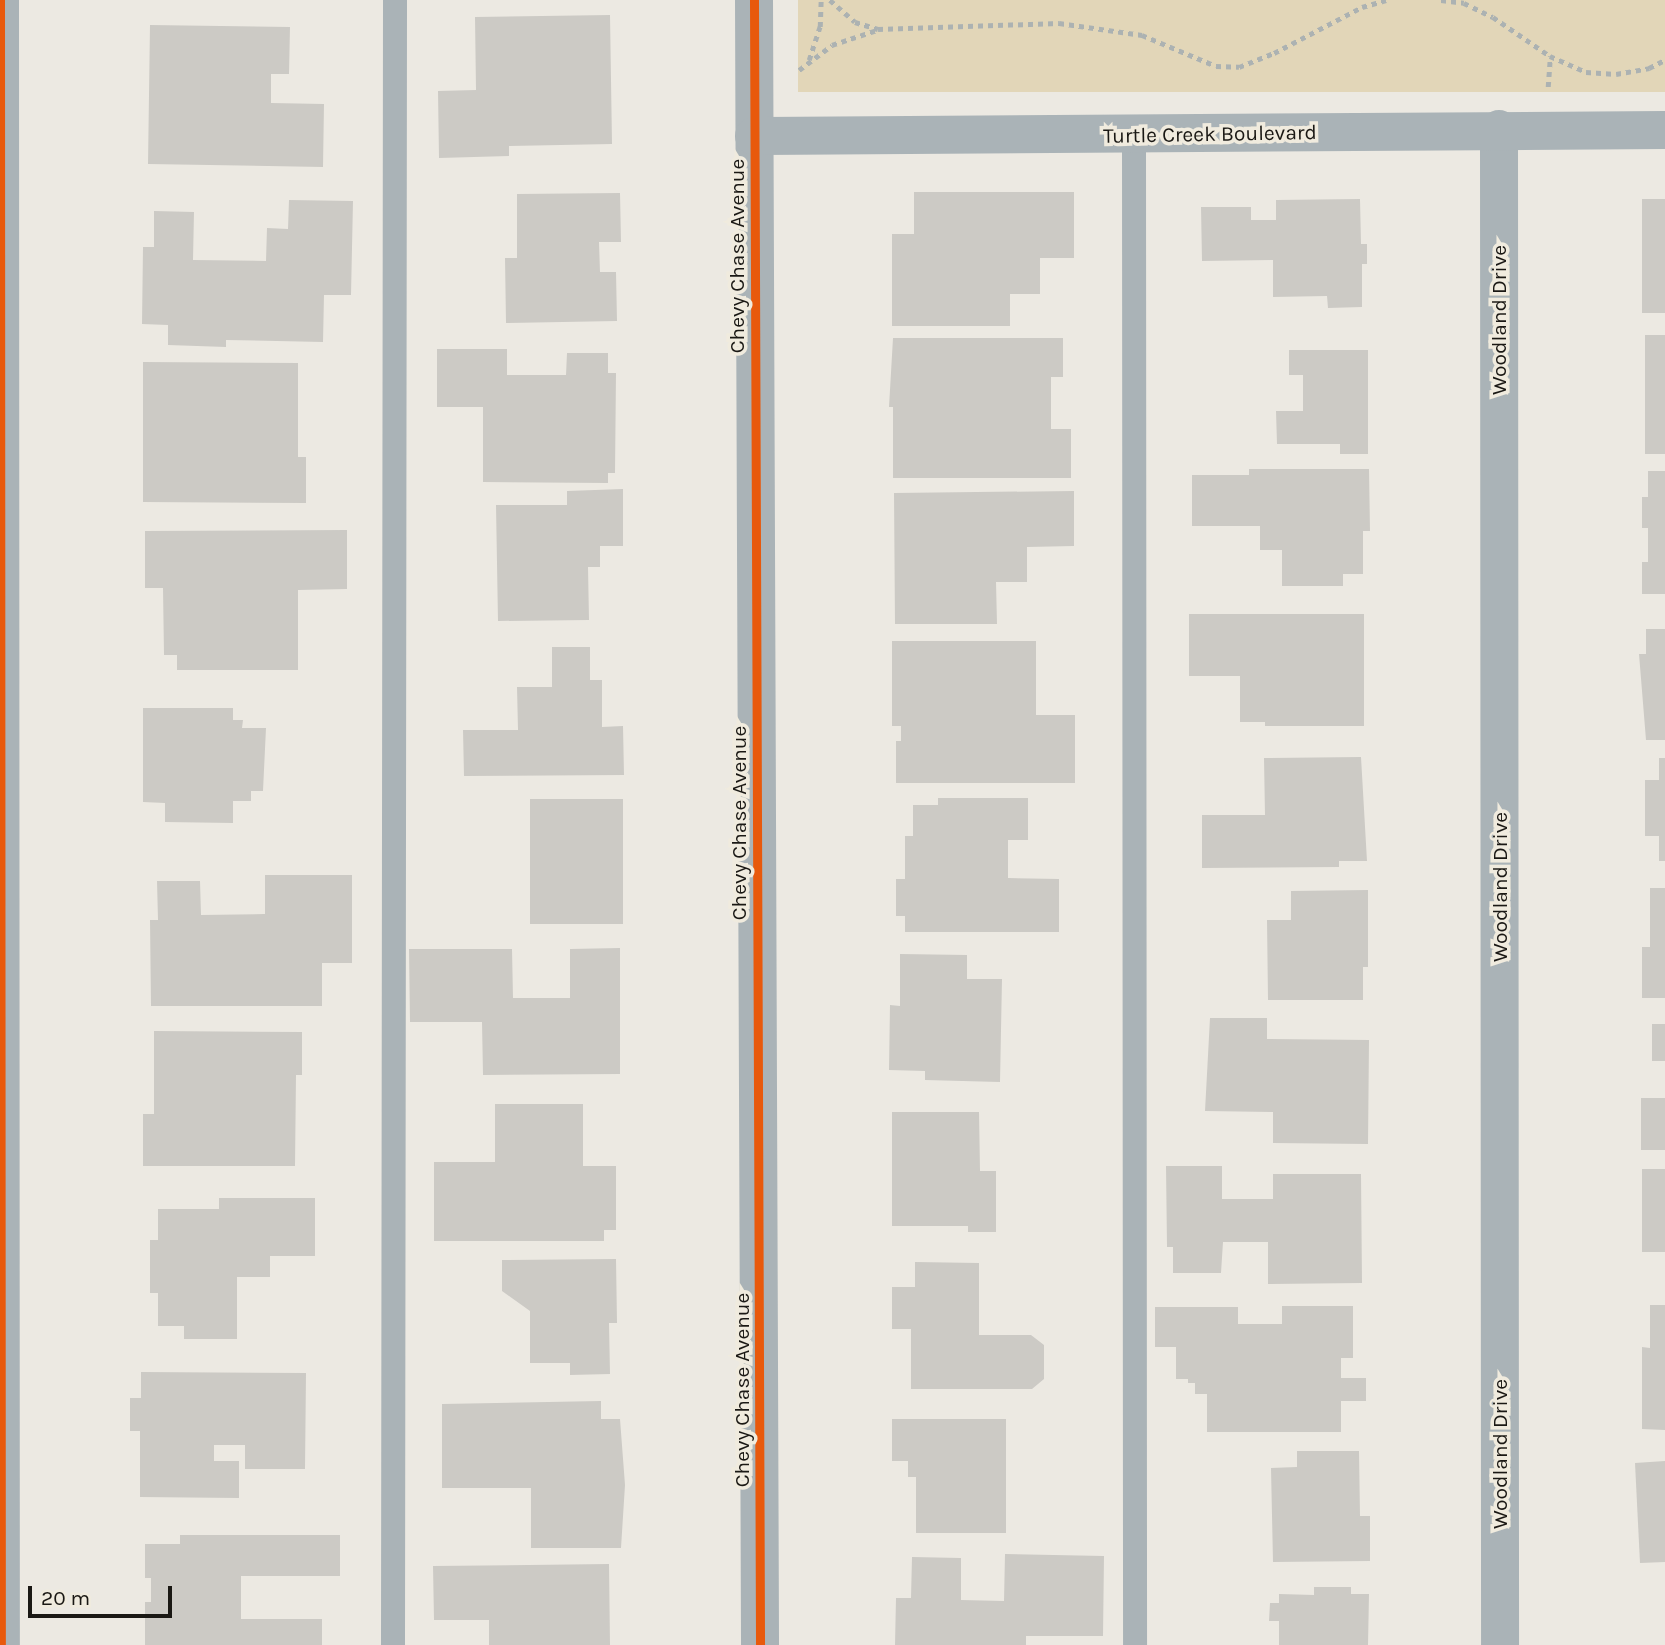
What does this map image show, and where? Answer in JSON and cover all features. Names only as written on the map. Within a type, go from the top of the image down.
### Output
[{"type":"street","points":[[0,0],[1,1645]]},
{"type":"street","name":"Chevy Chase Avenue","points":[[754,0],[760,1645]]},
{"type":"street","name":"Turtle Creek Boulevard","points":[[754,136],[1134,136],[1499,129],[1665,130]]},
{"type":"street","name":"Woodland Drive","points":[[1499,129],[1500,1645]]},
{"type":"lane","points":[[393,1645],[395,0]]},
{"type":"lane","points":[[1134,136],[1135,1645]]},
{"type":"path","points":[[808,63],[820,27],[821,0]]},
{"type":"path","points":[[830,0],[855,22],[878,30]]},
{"type":"path","points":[[792,76],[832,45],[878,30],[1059,23],[1142,35],[1216,66],[1239,67],[1274,53],[1362,8],[1386,0]]},
{"type":"path","points":[[1441,0],[1464,3],[1493,18],[1550,56],[1586,72],[1616,74],[1649,68],[1665,60]]},
{"type":"shaded area","points":[[798,0],[1665,0],[1665,92],[798,92]]},
{"type":"building","points":[[610,15],[612,144],[509,146],[509,156],[439,158],[438,91],[476,90],[475,17]]},
{"type":"building","points":[[150,25],[290,27],[289,74],[271,74],[271,103],[324,104],[323,167],[148,164]]},
{"type":"building","points":[[914,192],[1074,192],[1074,258],[1040,258],[1040,294],[1010,294],[1010,326],[892,326],[892,234],[914,234]]},
{"type":"building","points":[[620,193],[621,242],[599,242],[600,272],[616,272],[617,321],[506,323],[505,258],[517,258],[517,194]]},
{"type":"building","points":[[1360,199],[1361,244],[1367,244],[1367,264],[1362,264],[1362,307],[1328,308],[1327,296],[1273,297],[1273,260],[1202,261],[1201,207],[1251,207],[1251,220],[1276,220],[1276,200]]},
{"type":"building","points":[[1642,199],[1665,199],[1665,313],[1642,313]]},
{"type":"building","points":[[289,200],[353,201],[351,295],[324,295],[323,342],[226,340],[226,347],[168,345],[168,325],[142,324],[143,247],[154,247],[154,211],[194,212],[193,260],[266,261],[267,228],[288,229]]},
{"type":"building","points":[[1645,335],[1665,335],[1665,454],[1645,454]]},
{"type":"building","points":[[893,338],[1063,338],[1063,377],[1051,377],[1051,429],[1071,429],[1071,478],[893,478],[893,407],[889,407]]},
{"type":"building","points":[[437,349],[507,349],[507,375],[566,375],[567,353],[608,353],[608,373],[616,373],[615,473],[608,473],[608,483],[483,482],[483,407],[437,407]]},
{"type":"building","points":[[1289,350],[1368,350],[1368,454],[1340,454],[1340,444],[1277,444],[1276,411],[1303,411],[1303,375],[1289,375]]},
{"type":"building","points":[[143,362],[298,363],[298,457],[306,457],[306,503],[143,502]]},
{"type":"building","points":[[1249,469],[1369,469],[1370,531],[1363,531],[1363,574],[1343,574],[1343,586],[1282,586],[1282,550],[1260,550],[1260,526],[1192,526],[1192,475],[1249,475]]},
{"type":"building","points":[[1648,471],[1665,471],[1665,594],[1642,594],[1642,562],[1648,562],[1648,528],[1642,528],[1642,497],[1648,497]]},
{"type":"building","points":[[623,489],[623,546],[600,546],[600,567],[588,567],[589,620],[498,621],[496,505],[567,505],[567,491]]},
{"type":"building","points":[[1074,491],[1074,546],[1027,547],[1027,582],[996,582],[997,624],[895,624],[894,493]]},
{"type":"building","points":[[347,530],[347,589],[298,590],[298,670],[177,670],[177,655],[164,655],[163,588],[145,588],[145,531]]},
{"type":"building","points":[[1189,614],[1364,614],[1364,726],[1265,726],[1265,722],[1240,722],[1240,676],[1189,676]]},
{"type":"building","points":[[1646,629],[1665,629],[1665,740],[1646,740],[1639,654],[1646,654]]},
{"type":"building","points":[[892,641],[1036,641],[1036,715],[1075,715],[1075,783],[896,783],[896,741],[901,741],[901,726],[892,726]]},
{"type":"building","points":[[552,647],[590,647],[590,680],[602,680],[602,727],[623,726],[624,775],[464,776],[463,730],[518,730],[517,687],[552,687]]},
{"type":"building","points":[[143,708],[233,708],[233,720],[243,720],[242,728],[266,728],[263,791],[251,791],[251,801],[233,801],[233,823],[165,822],[165,803],[143,802]]},
{"type":"building","points":[[1361,757],[1367,861],[1339,861],[1339,867],[1202,868],[1202,815],[1265,815],[1264,758]]},
{"type":"building","points":[[1659,758],[1665,758],[1665,861],[1659,861],[1659,836],[1645,836],[1645,780],[1659,780]]},
{"type":"building","points":[[938,798],[1028,798],[1028,840],[1008,840],[1008,878],[1059,879],[1059,932],[905,932],[905,916],[896,916],[896,879],[905,879],[905,836],[913,836],[913,805],[938,805]]},
{"type":"building","points":[[530,799],[623,799],[623,924],[530,924]]},
{"type":"building","points":[[265,875],[352,875],[352,963],[322,963],[322,1006],[151,1006],[150,920],[158,920],[157,881],[200,881],[201,915],[265,914]]},
{"type":"building","points":[[1650,888],[1665,888],[1665,998],[1642,998],[1642,947],[1650,947]]},
{"type":"building","points":[[1368,890],[1368,967],[1363,967],[1363,1000],[1268,1000],[1267,920],[1291,920],[1291,891]]},
{"type":"building","points":[[620,948],[620,1074],[483,1075],[482,1022],[410,1022],[409,949],[512,949],[513,998],[570,998],[570,949]]},
{"type":"building","points":[[900,954],[967,955],[967,979],[1002,979],[1000,1082],[925,1080],[925,1071],[889,1070],[890,1005],[900,1006]]},
{"type":"building","points":[[1210,1018],[1267,1018],[1267,1039],[1369,1040],[1368,1144],[1273,1143],[1273,1112],[1205,1111]]},
{"type":"building","points":[[1652,1024],[1665,1024],[1665,1061],[1652,1061]]},
{"type":"building","points":[[154,1031],[302,1032],[302,1075],[296,1075],[295,1166],[143,1166],[143,1114],[154,1114]]},
{"type":"building","points":[[1641,1098],[1665,1098],[1665,1150],[1641,1150]]},
{"type":"building","points":[[495,1104],[583,1104],[583,1166],[616,1166],[616,1230],[604,1230],[604,1241],[434,1241],[434,1162],[495,1162]]},
{"type":"building","points":[[892,1112],[979,1112],[980,1171],[996,1171],[996,1232],[968,1232],[968,1226],[892,1226]]},
{"type":"building","points":[[1166,1166],[1222,1166],[1222,1199],[1273,1199],[1273,1174],[1361,1174],[1362,1283],[1268,1284],[1268,1242],[1223,1242],[1221,1273],[1173,1273],[1173,1247],[1167,1247]]},
{"type":"building","points":[[1642,1169],[1665,1169],[1665,1252],[1642,1252]]},
{"type":"building","points":[[219,1198],[315,1198],[315,1256],[270,1256],[270,1277],[237,1277],[237,1339],[184,1339],[184,1326],[158,1326],[158,1293],[150,1293],[150,1240],[158,1240],[158,1209],[219,1209]]},
{"type":"building","points":[[616,1259],[617,1323],[609,1323],[610,1374],[570,1375],[570,1363],[530,1363],[530,1311],[502,1291],[502,1260]]},
{"type":"building","points":[[915,1262],[979,1263],[979,1335],[1031,1335],[1044,1345],[1044,1379],[1032,1389],[911,1389],[911,1329],[892,1329],[892,1287],[915,1287]]},
{"type":"building","points":[[1650,1305],[1665,1305],[1665,1430],[1642,1429],[1642,1347],[1650,1348]]},
{"type":"building","points":[[1282,1306],[1353,1306],[1353,1358],[1341,1358],[1341,1378],[1366,1378],[1366,1401],[1341,1401],[1341,1432],[1207,1432],[1207,1394],[1195,1394],[1195,1383],[1188,1383],[1188,1379],[1176,1379],[1176,1347],[1155,1347],[1155,1307],[1238,1307],[1238,1324],[1282,1324]]},
{"type":"building","points":[[141,1372],[306,1373],[305,1469],[245,1469],[245,1445],[214,1445],[214,1461],[239,1461],[239,1498],[140,1497],[140,1431],[130,1431],[130,1398],[141,1398]]},
{"type":"building","points":[[601,1401],[601,1419],[620,1419],[625,1485],[621,1548],[531,1548],[531,1488],[442,1488],[442,1404]]},
{"type":"building","points":[[892,1419],[1006,1419],[1006,1533],[916,1533],[916,1477],[908,1477],[908,1461],[892,1461]]},
{"type":"building","points":[[1297,1451],[1359,1451],[1360,1516],[1370,1516],[1370,1561],[1273,1562],[1271,1468],[1297,1467]]},
{"type":"building","points":[[1665,1461],[1665,1562],[1640,1563],[1635,1463]]},
{"type":"building","points":[[180,1535],[340,1535],[340,1576],[241,1576],[241,1619],[322,1619],[322,1645],[145,1645],[145,1602],[151,1602],[151,1578],[145,1578],[145,1544],[180,1544]]},
{"type":"building","points":[[1005,1554],[1104,1556],[1103,1636],[1026,1636],[1026,1645],[895,1645],[896,1598],[911,1598],[912,1557],[961,1558],[961,1600],[1004,1601]]},
{"type":"building","points":[[609,1564],[610,1645],[489,1645],[489,1620],[434,1620],[433,1566]]},
{"type":"building","points":[[1314,1587],[1351,1587],[1351,1594],[1369,1594],[1368,1645],[1279,1645],[1279,1621],[1269,1621],[1270,1603],[1279,1603],[1279,1594],[1314,1595]]},
{"type":"cycle path","points":[[0,0],[1,1645]]},
{"type":"cycle path","points":[[754,0],[760,1645]]}]
